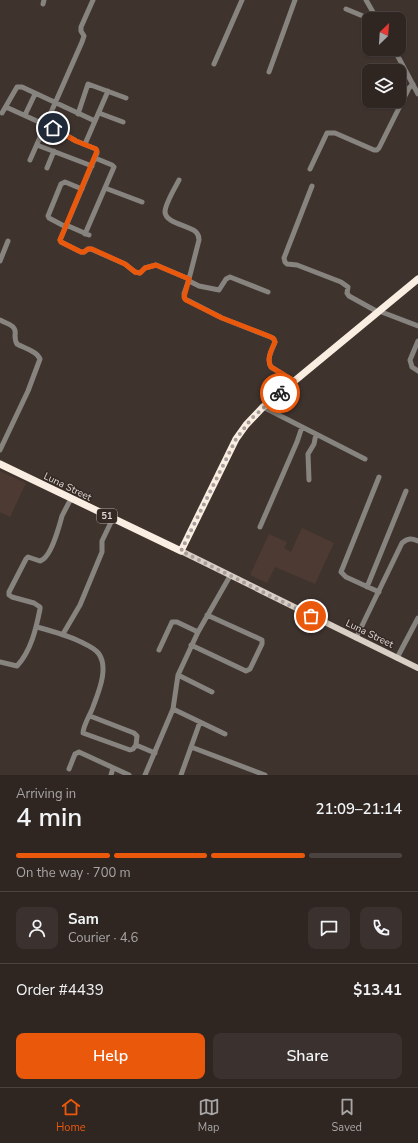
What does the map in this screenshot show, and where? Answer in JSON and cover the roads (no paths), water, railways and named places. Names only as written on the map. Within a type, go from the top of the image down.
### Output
[{"type":"highway","points":[[181,551],[236,439],[246,425],[263,407],[418,279]]},
{"type":"highway","name":"Luna Street","points":[[0,464],[181,551]]},
{"type":"main road","name":"Luna Street","points":[[181,551],[418,668]]},
{"type":"street","points":[[30,160],[82,42],[84,36],[81,31],[81,27],[93,0]]},
{"type":"street","points":[[214,64],[242,0]]},
{"type":"street","points":[[269,72],[295,0]]},
{"type":"street","points":[[368,1],[374,12]]},
{"type":"street","points":[[346,8],[362,15]]},
{"type":"street","points":[[398,56],[418,94]]},
{"type":"street","points":[[78,114],[88,84],[126,98]]},
{"type":"street","points":[[310,169],[327,133],[335,133],[374,150],[379,148],[412,84]]},
{"type":"street","points":[[2,113],[19,87],[95,121]]},
{"type":"street","points":[[85,144],[108,91]]},
{"type":"street","points":[[25,116],[35,94]]},
{"type":"street","points":[[6,107],[96,149],[97,153],[60,240],[61,242],[81,252],[92,249],[125,264],[135,272],[140,273],[145,268],[156,265],[199,286],[219,290],[226,279],[230,277],[268,292]]},
{"type":"street","points":[[98,113],[123,122]]},
{"type":"street","points":[[36,144],[92,166]]},
{"type":"street","points":[[47,168],[54,151]]},
{"type":"street","points":[[82,189],[65,182],[61,184],[48,216],[49,218],[66,226],[87,234],[114,167],[95,158]]},
{"type":"street","points":[[179,180],[165,213],[169,219],[196,232],[199,240],[184,297],[186,300],[222,318],[273,338],[275,342],[269,358],[269,364],[271,367],[294,381]]},
{"type":"street","points":[[312,186],[284,258],[285,262],[287,264],[297,265],[341,282],[348,287],[347,294],[349,296],[379,311],[418,326]]},
{"type":"street","points":[[105,188],[142,202]]},
{"type":"street","points":[[0,261],[8,241]]},
{"type":"street","points":[[0,320],[14,327],[16,330],[15,339],[17,344],[36,353],[40,359],[28,391],[0,450]]},
{"type":"street","points":[[417,344],[410,360],[412,367],[418,371]]},
{"type":"street","points":[[263,407],[365,459]]},
{"type":"street","points":[[260,527],[302,427]]},
{"type":"street","points":[[309,480],[308,454],[314,444],[316,434]]},
{"type":"street","points":[[379,477],[341,572],[346,577],[379,592]]},
{"type":"street","points":[[367,587],[406,490]]},
{"type":"street","points":[[0,662],[15,666],[18,665],[35,634],[40,607],[34,603],[12,597],[9,595],[9,592],[28,557],[40,561],[46,557],[57,533],[63,514],[71,499]]},
{"type":"street","points":[[63,634],[80,605],[102,552],[102,541],[113,518]]},
{"type":"street","points":[[356,638],[402,543],[410,539],[418,541]]},
{"type":"street","points":[[145,775],[173,709],[178,675],[198,632],[230,576]]},
{"type":"street","points":[[191,646],[246,671],[250,669],[262,644],[262,640],[207,615]]},
{"type":"street","points":[[397,658],[418,618]]},
{"type":"street","points":[[158,650],[172,622],[177,622],[198,632]]},
{"type":"street","points":[[37,627],[63,634],[95,650],[99,654],[103,674],[102,681],[83,733],[130,750],[136,745],[137,736],[134,733],[90,716]]},
{"type":"street","points":[[178,675],[212,692]]},
{"type":"street","points":[[173,709],[225,734]]},
{"type":"street","points":[[181,775],[200,722]]},
{"type":"street","points":[[136,745],[155,753]]},
{"type":"street","points":[[191,747],[265,775]]},
{"type":"street","points":[[69,770],[77,752],[129,775]]},
{"type":"street","points":[[111,775],[114,768]]}]
